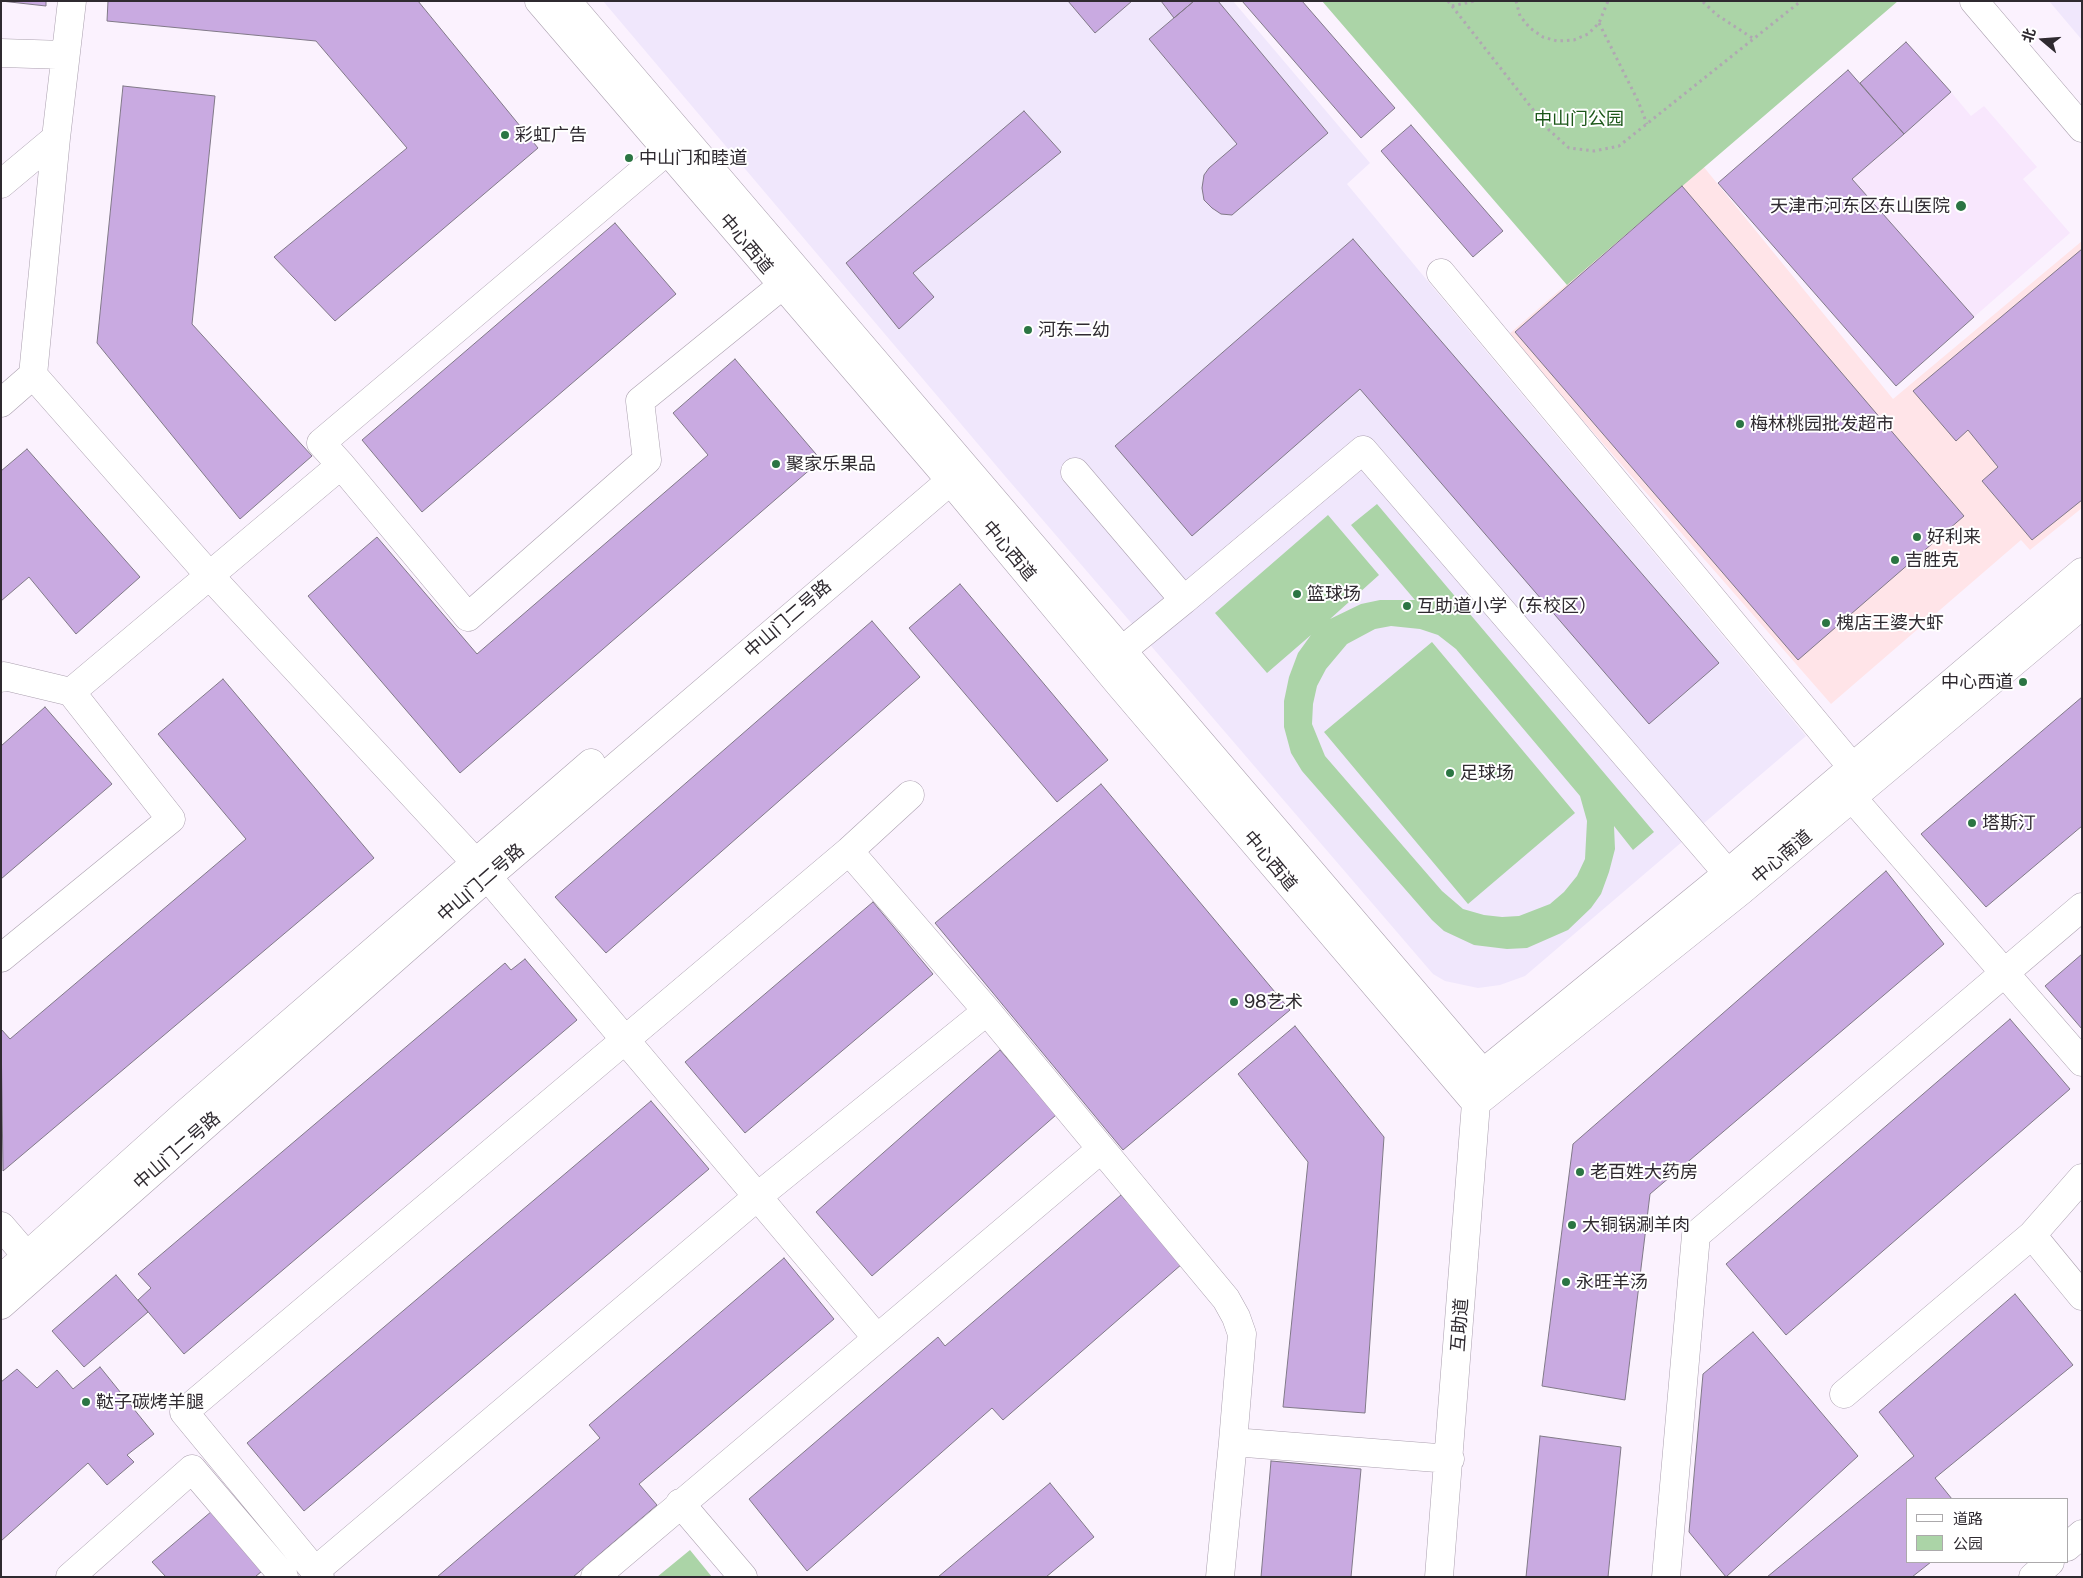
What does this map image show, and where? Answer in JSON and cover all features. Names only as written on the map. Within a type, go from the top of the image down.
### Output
[{"type":"street","points":[[1,403],[33,375],[56,138],[72,1]]},
{"type":"street","name":"中心西道","points":[[539,1],[675,145],[952,467],[1113,658],[1476,1103]]},
{"type":"street","name":"中心西道","points":[[567,1],[675,145]]},
{"type":"street","points":[[1974,1],[2082,128]]},
{"type":"street","points":[[1,53],[66,55]]},
{"type":"street","points":[[1,184],[56,138]]},
{"type":"street","points":[[675,145],[321,443],[468,617],[647,460],[640,401],[790,279]]},
{"type":"street","points":[[1441,273],[2005,972],[2082,1062]]},
{"type":"street","points":[[33,375],[209,575],[481,870],[876,1337]]},
{"type":"street","points":[[1113,658],[1363,450],[1735,881]]},
{"type":"street","points":[[71,692],[341,465]]},
{"type":"street","name":"中山门二号路","points":[[1,1305],[33,1263],[481,870],[952,467]]},
{"type":"street","points":[[1075,472],[1184,600]]},
{"type":"street","name":"中心南道","points":[[1852,783],[2082,572]]},
{"type":"street","name":"中心南道","points":[[1476,1103],[1852,783],[2082,605]]},
{"type":"street","name":"中心西道","points":[[1113,658],[1482,1073]]},
{"type":"street","points":[[1,678],[4,676],[71,692],[171,819],[1,958]]},
{"type":"street","points":[[910,795],[849,851],[184,1412],[318,1574],[757,1197],[986,1011]]},
{"type":"street","points":[[849,851],[986,1011],[1226,1299],[1236,1317],[1242,1334],[1242,1354],[1220,1577]]},
{"type":"street","name":"中心南道","points":[[1482,1073],[1735,881]]},
{"type":"street","points":[[1666,1577],[1696,1234],[2082,907]]},
{"type":"street","name":"互助道","points":[[1438,1577],[1450,1458],[1476,1103],[1482,1073]]},
{"type":"street","points":[[595,1577],[876,1337],[1100,1150]]},
{"type":"street","points":[[1844,1394],[2032,1235],[2082,1178]]},
{"type":"street","points":[[1,1226],[33,1263]]},
{"type":"street","points":[[2032,1235],[2082,1296]]},
{"type":"street","name":"中山门二号路","points":[[1,1279],[33,1263]]},
{"type":"street","points":[[1234,1442],[1450,1458]]},
{"type":"street","points":[[70,1577],[192,1469],[284,1577]]},
{"type":"street","points":[[680,1503],[742,1577]]},
{"type":"street","points":[[2068,1546],[2082,1534]]},
{"type":"street","points":[[2033,1577],[2049,1563]]},
{"type":"path","points":[[1448,1],[1549,130],[1569,148],[1594,151],[1619,146],[1801,1]]},
{"type":"path","points":[[1452,6],[1475,1]]},
{"type":"path","points":[[1516,1],[1520,16],[1530,28],[1543,37],[1557,41],[1574,40],[1588,34],[1599,23],[1608,1]]},
{"type":"path","points":[[1703,1],[1717,15],[1754,39]]},
{"type":"path","points":[[1599,23],[1638,101],[1647,124]]},
{"type":"shaded area","name":"互助道小学（东校区）","points":[[603,1],[1233,1],[1370,163],[1347,184],[1806,736],[1525,976],[1500,985],[1478,988],[1445,981],[1433,974],[1005,476]]},
{"type":"shaded area","points":[[2049,1],[2082,1],[2082,40]]},
{"type":"shaded area","name":"天津市河东区东山医院","points":[[1951,92],[1971,116],[1984,106],[2037,167],[2023,179],[2070,233],[1974,317],[1852,179]]},
{"type":"shaded area","name":"梅林桃园批发超市","points":[[1703,166],[1893,399],[2082,241],[2082,508],[2030,550],[2021,540],[1831,704],[1508,335]]},
{"type":"green space","name":"中山门公园","points":[[1322,1],[1898,1],[1567,285]]},
{"type":"green space","points":[[1377,504],[1654,832],[1633,850],[1614,826],[1615,849],[1601,894],[1591,908],[1568,930],[1527,948],[1507,949],[1474,945],[1444,931],[1432,920],[1302,771],[1291,753],[1284,727],[1284,701],[1289,677],[1298,653],[1311,635],[1267,673],[1215,613],[1328,515],[1379,575],[1330,619],[1361,604],[1380,600],[1415,600],[1351,525]],"holes":[[[1391,626],[1420,629],[1438,635],[1456,649],[1580,796],[1587,821],[1585,859],[1577,876],[1564,892],[1550,904],[1519,916],[1502,917],[1484,915],[1463,909],[1442,891],[1325,756],[1312,724],[1313,704],[1317,686],[1326,669],[1347,644],[1375,629]]]},
{"type":"green space","name":"足球场","points":[[1432,642],[1575,813],[1468,904],[1324,732]]},
{"type":"green space","points":[[690,1550],[712,1577],[657,1577]]},
{"type":"building","points":[[1,1],[46,1],[46,6]]},
{"type":"building","points":[[108,1],[418,1],[538,148],[335,321],[274,257],[407,148],[316,41],[107,21]]},
{"type":"building","points":[[1068,1],[1132,1],[1095,33]]},
{"type":"building","points":[[1161,1],[1194,1],[1174,18]]},
{"type":"building","points":[[1194,1],[1218,1],[1328,133],[1232,215],[1221,214],[1212,208],[1204,200],[1202,188],[1204,175],[1209,168],[1237,144],[1149,39]]},
{"type":"building","points":[[1242,1],[1302,1],[1395,108],[1361,138]]},
{"type":"building","points":[[1906,42],[1951,92],[1904,134],[1860,83]]},
{"type":"building","points":[[1848,70],[1904,134],[1852,179],[1974,317],[1896,386],[1718,183]]},
{"type":"building","points":[[123,86],[215,96],[192,324],[312,456],[240,519],[97,343]]},
{"type":"building","points":[[1024,111],[1061,152],[913,273],[934,297],[899,329],[846,263]]},
{"type":"building","points":[[1411,125],[1503,231],[1473,257],[1381,151]]},
{"type":"building","name":"梅林桃园批发超市","points":[[1682,186],[1964,516],[1798,660],[1515,332]]},
{"type":"building","points":[[615,223],[676,294],[422,512],[362,440]]},
{"type":"building","points":[[1353,239],[1719,663],[1649,724],[1360,389],[1192,536],[1115,446]]},
{"type":"building","points":[[2082,249],[2082,500],[2032,540],[1982,481],[1998,467],[1968,430],[1956,441],[1913,391]]},
{"type":"building","points":[[735,359],[821,460],[460,773],[308,596],[377,537],[477,654],[708,455],[673,413]]},
{"type":"building","points":[[27,449],[140,577],[76,634],[29,577],[1,601],[1,471]]},
{"type":"building","points":[[960,584],[1108,760],[1057,802],[909,628]]},
{"type":"building","points":[[872,621],[920,677],[606,953],[555,897]]},
{"type":"building","points":[[223,679],[374,858],[3,1171],[1,1029],[10,1039],[246,839],[158,734]]},
{"type":"building","points":[[2082,697],[2082,826],[1986,907],[1921,834]]},
{"type":"building","points":[[45,707],[112,784],[1,879],[1,746]]},
{"type":"building","points":[[1101,784],[1290,1010],[1123,1150],[935,923]]},
{"type":"building","points":[[1886,871],[1944,944],[1650,1194],[1625,1400],[1542,1386],[1573,1144]]},
{"type":"building","points":[[873,902],[933,974],[745,1133],[685,1062]]},
{"type":"building","points":[[2082,954],[2082,1029],[2045,986]]},
{"type":"building","points":[[525,959],[577,1020],[184,1354],[138,1300],[151,1288],[138,1274],[505,963],[511,970]]},
{"type":"building","points":[[2010,1019],[2070,1089],[1786,1335],[1726,1264]]},
{"type":"building","points":[[1295,1026],[1384,1137],[1365,1413],[1283,1407],[1308,1162],[1238,1074]]},
{"type":"building","points":[[1000,1050],[1056,1115],[872,1276],[816,1212]]},
{"type":"building","points":[[651,1101],[709,1169],[304,1511],[247,1443]]},
{"type":"building","points":[[1121,1195],[1182,1264],[1003,1420],[992,1408],[807,1571],[749,1499],[938,1337],[945,1346]]},
{"type":"building","points":[[784,1258],[834,1319],[639,1484],[657,1505],[573,1577],[437,1577],[600,1438],[589,1425]]},
{"type":"building","points":[[116,1275],[148,1312],[84,1367],[52,1331]]},
{"type":"building","points":[[2015,1294],[2073,1365],[1935,1478],[1951,1498],[1906,1498],[1906,1563],[1930,1563],[1912,1577],[1767,1577],[1914,1456],[1879,1412]]},
{"type":"building","points":[[1753,1332],[1858,1456],[1726,1577],[1689,1532],[1703,1374]]},
{"type":"building","points":[[100,1367],[154,1434],[127,1455],[134,1462],[107,1485],[88,1463],[1,1541],[1,1382],[17,1369],[37,1388],[57,1370],[73,1389]]},
{"type":"building","points":[[1540,1436],[1621,1447],[1608,1577],[1526,1577]]},
{"type":"building","points":[[1271,1461],[1361,1469],[1351,1577],[1261,1577]]},
{"type":"building","points":[[1050,1483],[1094,1537],[1046,1577],[938,1577]]},
{"type":"building","points":[[212,1511],[262,1571],[255,1577],[166,1577],[152,1562]]},
{"type":"place","name":"彩虹广告","points":[[505,135]]},
{"type":"place","name":"中山门和睦道","points":[[629,158]]},
{"type":"place","name":"天津市河东区东山医院","points":[[1961,206]]},
{"type":"place","name":"河东二幼","points":[[1028,330]]},
{"type":"place","name":"梅林桃园批发超市","points":[[1740,424]]},
{"type":"place","name":"聚家乐果品","points":[[776,464]]},
{"type":"place","name":"好利来","points":[[1917,537]]},
{"type":"place","name":"吉胜克","points":[[1895,560]]},
{"type":"place","name":"篮球场","points":[[1297,594]]},
{"type":"place","name":"互助道小学（东校区）","points":[[1407,606]]},
{"type":"place","name":"槐店王婆大虾","points":[[1826,623]]},
{"type":"place","name":"中心西道","points":[[2023,682]]},
{"type":"place","name":"足球场","points":[[1450,773]]},
{"type":"place","name":"塔斯汀","points":[[1972,823]]},
{"type":"place","name":"98艺术","points":[[1234,1002]]},
{"type":"place","name":"老百姓大药房","points":[[1580,1172]]},
{"type":"place","name":"大铜锅涮羊肉","points":[[1572,1225]]},
{"type":"place","name":"永旺羊汤","points":[[1566,1282]]},
{"type":"place","name":"鞑子碳烤羊腿","points":[[86,1402]]}]
